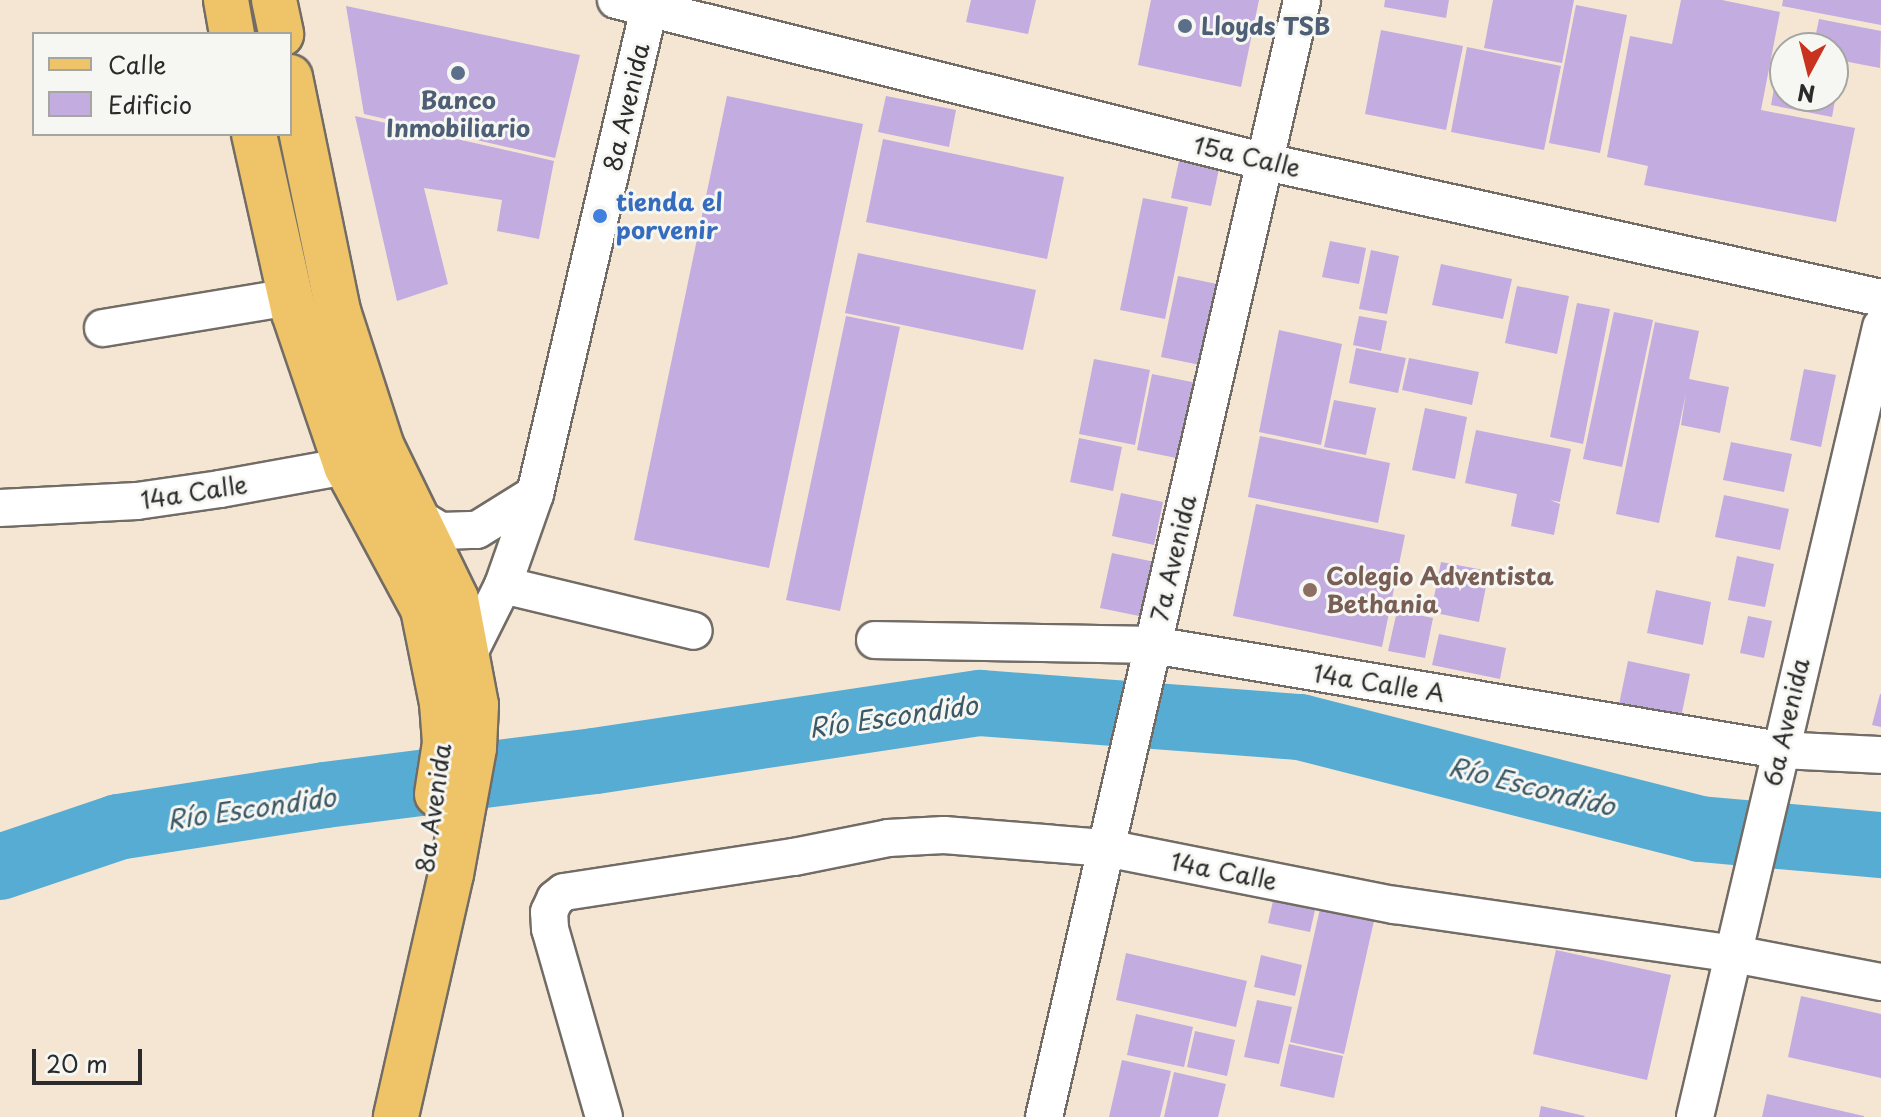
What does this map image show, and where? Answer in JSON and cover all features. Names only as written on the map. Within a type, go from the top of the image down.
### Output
[{"type":"main road","points":[[226,0],[232,32]]},
{"type":"main road","points":[[274,0],[281,32]]},
{"type":"main road","points":[[292,87],[364,457]]},
{"type":"main road","points":[[254,136],[290,297],[364,457]]},
{"type":"main road","name":"8a Avenida","points":[[364,457],[419,518],[456,599],[476,705],[459,746],[396,1117]]},
{"type":"main road","name":"8a Avenida","points":[[364,457],[423,609],[442,703],[459,746]]},
{"type":"main road","name":"8a Avenida","points":[[367,1117],[438,870]]},
{"type":"street","name":"7a Avenida","points":[[1044,1117],[1125,773],[1262,161],[1302,0]]},
{"type":"street","name":"15a Calle","points":[[638,3],[1262,161],[1881,298]]},
{"type":"street","name":"8a Avenida","points":[[468,655],[503,585],[535,494],[638,3]]},
{"type":"street","points":[[103,328],[290,297]]},
{"type":"street","name":"6a Avenida","points":[[1695,1117],[1778,754],[1881,327]]},
{"type":"street","name":"14a Calle","points":[[0,508],[137,501],[364,457]]},
{"type":"street","points":[[419,518],[441,531],[477,530],[535,494]]},
{"type":"street","points":[[503,585],[694,631]]},
{"type":"street","name":"14a Calle A","points":[[875,640],[1150,660],[1778,754],[1881,755]]},
{"type":"street","name":"14a Calle","points":[[604,1117],[550,929],[549,912],[555,899],[564,892],[794,857],[888,838],[944,835],[1106,848],[1395,905],[1738,939],[1881,982]]},
{"type":"building","points":[[971,0],[1036,0],[1028,34],[966,22]]},
{"type":"building","points":[[1151,0],[1259,0],[1241,87],[1138,65]]},
{"type":"building","points":[[1385,0],[1449,0],[1446,18],[1384,7]]},
{"type":"building","points":[[1493,0],[1574,0],[1562,63],[1484,48]]},
{"type":"building","points":[[1681,0],[1722,0],[1780,12],[1776,32],[1769,32],[1769,69],[1761,110],[1855,128],[1836,222],[1644,185],[1648,166],[1607,157],[1630,36],[1672,44]]},
{"type":"building","points":[[1783,0],[1881,0],[1881,25],[1782,6]]},
{"type":"building","points":[[1576,5],[1627,15],[1600,153],[1549,143]]},
{"type":"building","points":[[346,6],[580,55],[555,158],[364,114]]},
{"type":"building","points":[[1819,19],[1881,31],[1880,68],[1849,62],[1849,32],[1816,32]]},
{"type":"building","points":[[1381,30],[1463,46],[1446,130],[1365,114]]},
{"type":"building","points":[[1467,47],[1561,66],[1544,150],[1451,132]]},
{"type":"building","points":[[727,96],[863,124],[769,568],[634,540]]},
{"type":"building","points":[[886,96],[956,110],[949,147],[878,132]]},
{"type":"building","points":[[1807,112],[1833,112],[1832,117]]},
{"type":"building","points":[[355,116],[554,161],[539,239],[497,231],[502,200],[424,188],[448,284],[397,301]]},
{"type":"building","points":[[883,139],[1064,177],[1047,259],[866,222]]},
{"type":"building","points":[[1179,161],[1219,169],[1211,206],[1171,198]]},
{"type":"building","points":[[1143,198],[1188,207],[1165,319],[1120,310]]},
{"type":"building","points":[[1330,241],[1366,248],[1359,284],[1322,277]]},
{"type":"building","points":[[1371,250],[1399,256],[1387,314],[1359,309]]},
{"type":"building","points":[[858,253],[1036,290],[1023,350],[845,313]]},
{"type":"building","points":[[1441,264],[1512,279],[1503,319],[1432,305]]},
{"type":"building","points":[[1178,276],[1227,286],[1210,367],[1161,357]]},
{"type":"building","points":[[1517,286],[1569,296],[1557,354],[1505,343]]},
{"type":"building","points":[[1577,303],[1610,309],[1583,444],[1550,437]]},
{"type":"building","points":[[1614,312],[1653,320],[1622,467],[1583,459]]},
{"type":"building","points":[[846,316],[900,327],[840,611],[786,600]]},
{"type":"building","points":[[1359,316],[1387,321],[1381,351],[1353,345]]},
{"type":"building","points":[[1655,322],[1699,331],[1689,379],[1729,387],[1720,433],[1681,425],[1686,393],[1659,523],[1616,514]]},
{"type":"building","points":[[1279,330],[1342,344],[1321,445],[1259,432]]},
{"type":"building","points":[[1356,348],[1406,358],[1398,393],[1349,383]]},
{"type":"building","points":[[1409,358],[1479,372],[1472,405],[1402,390]]},
{"type":"building","points":[[1094,359],[1150,370],[1135,445],[1079,434]]},
{"type":"building","points":[[1804,369],[1836,375],[1821,447],[1790,440]]},
{"type":"building","points":[[1152,374],[1207,385],[1191,461],[1137,450]]},
{"type":"building","points":[[1334,400],[1376,408],[1366,455],[1324,447]]},
{"type":"building","points":[[1425,408],[1467,417],[1455,479],[1412,470]]},
{"type":"building","points":[[1476,430],[1571,449],[1560,502],[1550,500],[1560,504],[1554,535],[1511,526],[1517,494],[1465,483]]},
{"type":"building","points":[[1260,436],[1390,463],[1378,523],[1248,497]]},
{"type":"building","points":[[1079,438],[1122,447],[1113,491],[1070,482]]},
{"type":"building","points":[[1731,442],[1792,454],[1784,492],[1723,480]]},
{"type":"building","points":[[1121,493],[1163,502],[1154,545],[1112,536]]},
{"type":"building","points":[[1724,495],[1789,509],[1780,550],[1715,537]]},
{"type":"building","points":[[1256,504],[1405,535],[1382,647],[1233,616]]},
{"type":"building","points":[[1112,553],[1155,562],[1144,617],[1100,608]]},
{"type":"building","points":[[1737,556],[1774,564],[1765,607],[1728,600]]},
{"type":"building","points":[[1441,562],[1489,571],[1479,622],[1431,612]]},
{"type":"building","points":[[1656,590],[1711,602],[1703,645],[1647,633]]},
{"type":"building","points":[[1397,611],[1433,618],[1425,658],[1388,651]]},
{"type":"building","points":[[1748,616],[1772,621],[1764,658],[1740,653]]},
{"type":"building","points":[[1439,634],[1506,648],[1500,679],[1432,665]]},
{"type":"building","points":[[1628,661],[1690,674],[1679,727],[1617,714]]},
{"type":"building","points":[[1881,694],[1881,727],[1872,725]]},
{"type":"building","points":[[1276,888],[1318,897],[1310,932],[1268,923]]},
{"type":"building","points":[[1322,900],[1376,912],[1344,1054],[1290,1042]]},
{"type":"building","points":[[1556,950],[1671,975],[1647,1080],[1533,1054]]},
{"type":"building","points":[[1126,953],[1247,981],[1236,1027],[1116,1000]]},
{"type":"building","points":[[1261,955],[1302,965],[1295,996],[1254,987]]},
{"type":"building","points":[[1801,996],[1881,1014],[1881,1078],[1788,1057]]},
{"type":"building","points":[[1257,1000],[1292,1007],[1279,1064],[1244,1057]]},
{"type":"building","points":[[1136,1014],[1193,1027],[1184,1067],[1127,1055]]},
{"type":"building","points":[[1195,1031],[1235,1040],[1227,1076],[1187,1067]]},
{"type":"building","points":[[1289,1044],[1343,1056],[1334,1098],[1280,1086]]},
{"type":"building","points":[[1122,1060],[1171,1071],[1160,1117],[1109,1117]]},
{"type":"building","points":[[1174,1072],[1226,1084],[1218,1117],[1164,1117]]},
{"type":"building","points":[[1767,1094],[1864,1116],[1864,1117],[1762,1117]]},
{"type":"building","points":[[1541,1106],[1585,1116],[1539,1117]]},
{"type":"waterway","name":"Río Escondido","points":[[0,867],[118,827],[325,795],[595,761],[980,703],[1300,727],[1700,829],[1881,845]]},
{"type":"place","name":"Lloyds TSB","points":[[1185,26]]},
{"type":"place","name":"Banco Inmobiliario","points":[[458,73]]},
{"type":"place","name":"tienda el porvenir","points":[[600,216]]},
{"type":"place","name":"Colegio Adventista Bethania","points":[[1310,590]]}]
